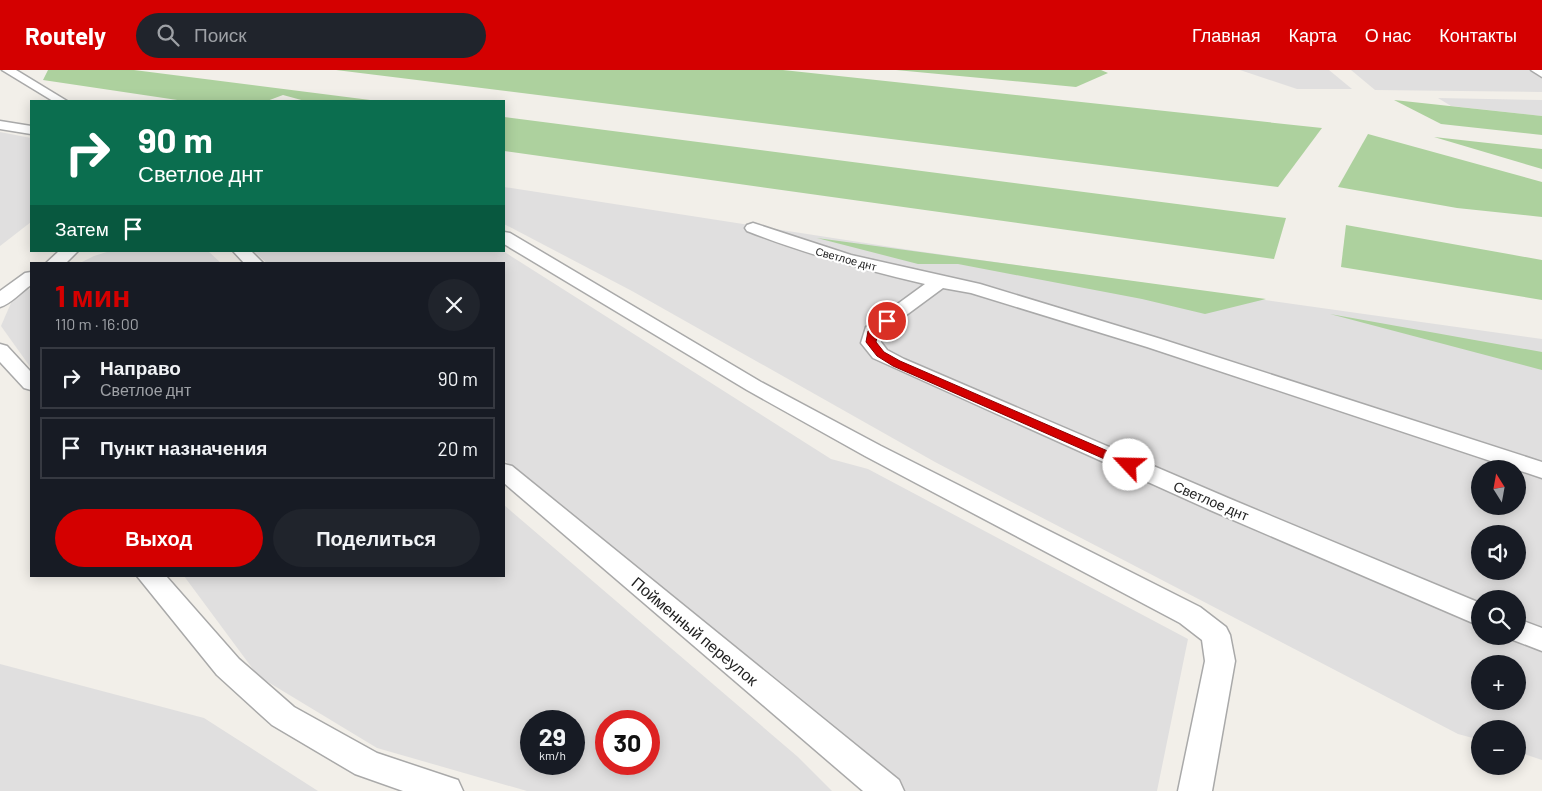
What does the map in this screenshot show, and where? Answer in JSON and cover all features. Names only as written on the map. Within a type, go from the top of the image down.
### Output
[{"type":"street","points":[[8,70],[59,100]]},
{"type":"street","points":[[1537,70],[1542,74]]},
{"type":"street","points":[[0,125],[30,130]]},
{"type":"street","name":"Светлое днт","points":[[754,228],[794,245],[830,256],[940,282],[974,288],[1154,343],[1542,470]]},
{"type":"street","points":[[505,238],[754,386],[873,451],[1190,615],[1216,634],[1220,661],[1195,791]]},
{"type":"street","points":[[56,262],[69,252]]},
{"type":"street","points":[[241,252],[254,262]]},
{"type":"street","points":[[0,301],[10,291],[30,279]]},
{"type":"street","name":"Светлое днт","points":[[940,282],[873,331],[871,342],[880,354],[1218,504],[1471,611]]},
{"type":"street","points":[[0,350],[30,383]]},
{"type":"street","name":"Пойменный переулок","points":[[505,472],[887,791]]},
{"type":"street","points":[[151,577],[228,667],[283,716],[367,764],[446,791]]},
{"type":"street","points":[[1526,633],[1542,640]]},
{"type":"shaded area","points":[[1240,70],[1329,70],[1352,89],[1297,89]]},
{"type":"shaded area","points":[[1351,70],[1530,70],[1542,79],[1542,92],[1375,90]]},
{"type":"shaded area","points":[[1438,98],[1542,100],[1542,116],[1451,106]]},
{"type":"shaded area","points":[[0,132],[30,138],[30,223],[0,246]]},
{"type":"shaded area","points":[[505,187],[917,251],[1542,339],[1542,760],[1526,755],[1526,720],[1471,720],[1471,738],[1458,734],[935,462],[632,291],[505,225]]},
{"type":"shaded area","points":[[107,252],[209,252],[220,262],[82,262]]},
{"type":"shaded area","points":[[254,252],[505,252],[831,459],[868,469],[1188,639],[1157,791],[901,791],[505,461],[505,262],[266,262]]},
{"type":"shaded area","points":[[30,288],[30,367],[1,326],[14,296]]},
{"type":"shaded area","points":[[505,506],[798,757],[832,791],[527,791],[377,748],[258,676],[185,577],[505,577]]},
{"type":"shaded area","points":[[0,664],[204,718],[318,791],[0,791]]},
{"type":"green space","points":[[48,70],[134,70],[370,100],[301,100],[283,95],[270,100],[177,100],[43,80]]},
{"type":"green space","points":[[336,70],[783,70],[1322,128],[1278,187]]},
{"type":"green space","points":[[896,70],[1101,70],[1108,73],[1076,87]]},
{"type":"green space","points":[[1394,100],[1542,116],[1542,135],[1441,124]]},
{"type":"green space","points":[[505,117],[1286,218],[1274,259],[505,151]]},
{"type":"green space","points":[[1368,134],[1542,182],[1542,217],[1457,208],[1338,187]]},
{"type":"green space","points":[[1434,137],[1542,149],[1542,169]]},
{"type":"green space","points":[[1346,225],[1542,260],[1542,300],[1341,267]]},
{"type":"green space","points":[[817,238],[1266,299],[1205,314],[1142,299],[958,264],[918,264]]},
{"type":"green space","points":[[1330,314],[1542,352],[1542,370]]},
{"type":"route","points":[[887,321],[873,331],[871,342],[880,354],[1129,465]]}]
